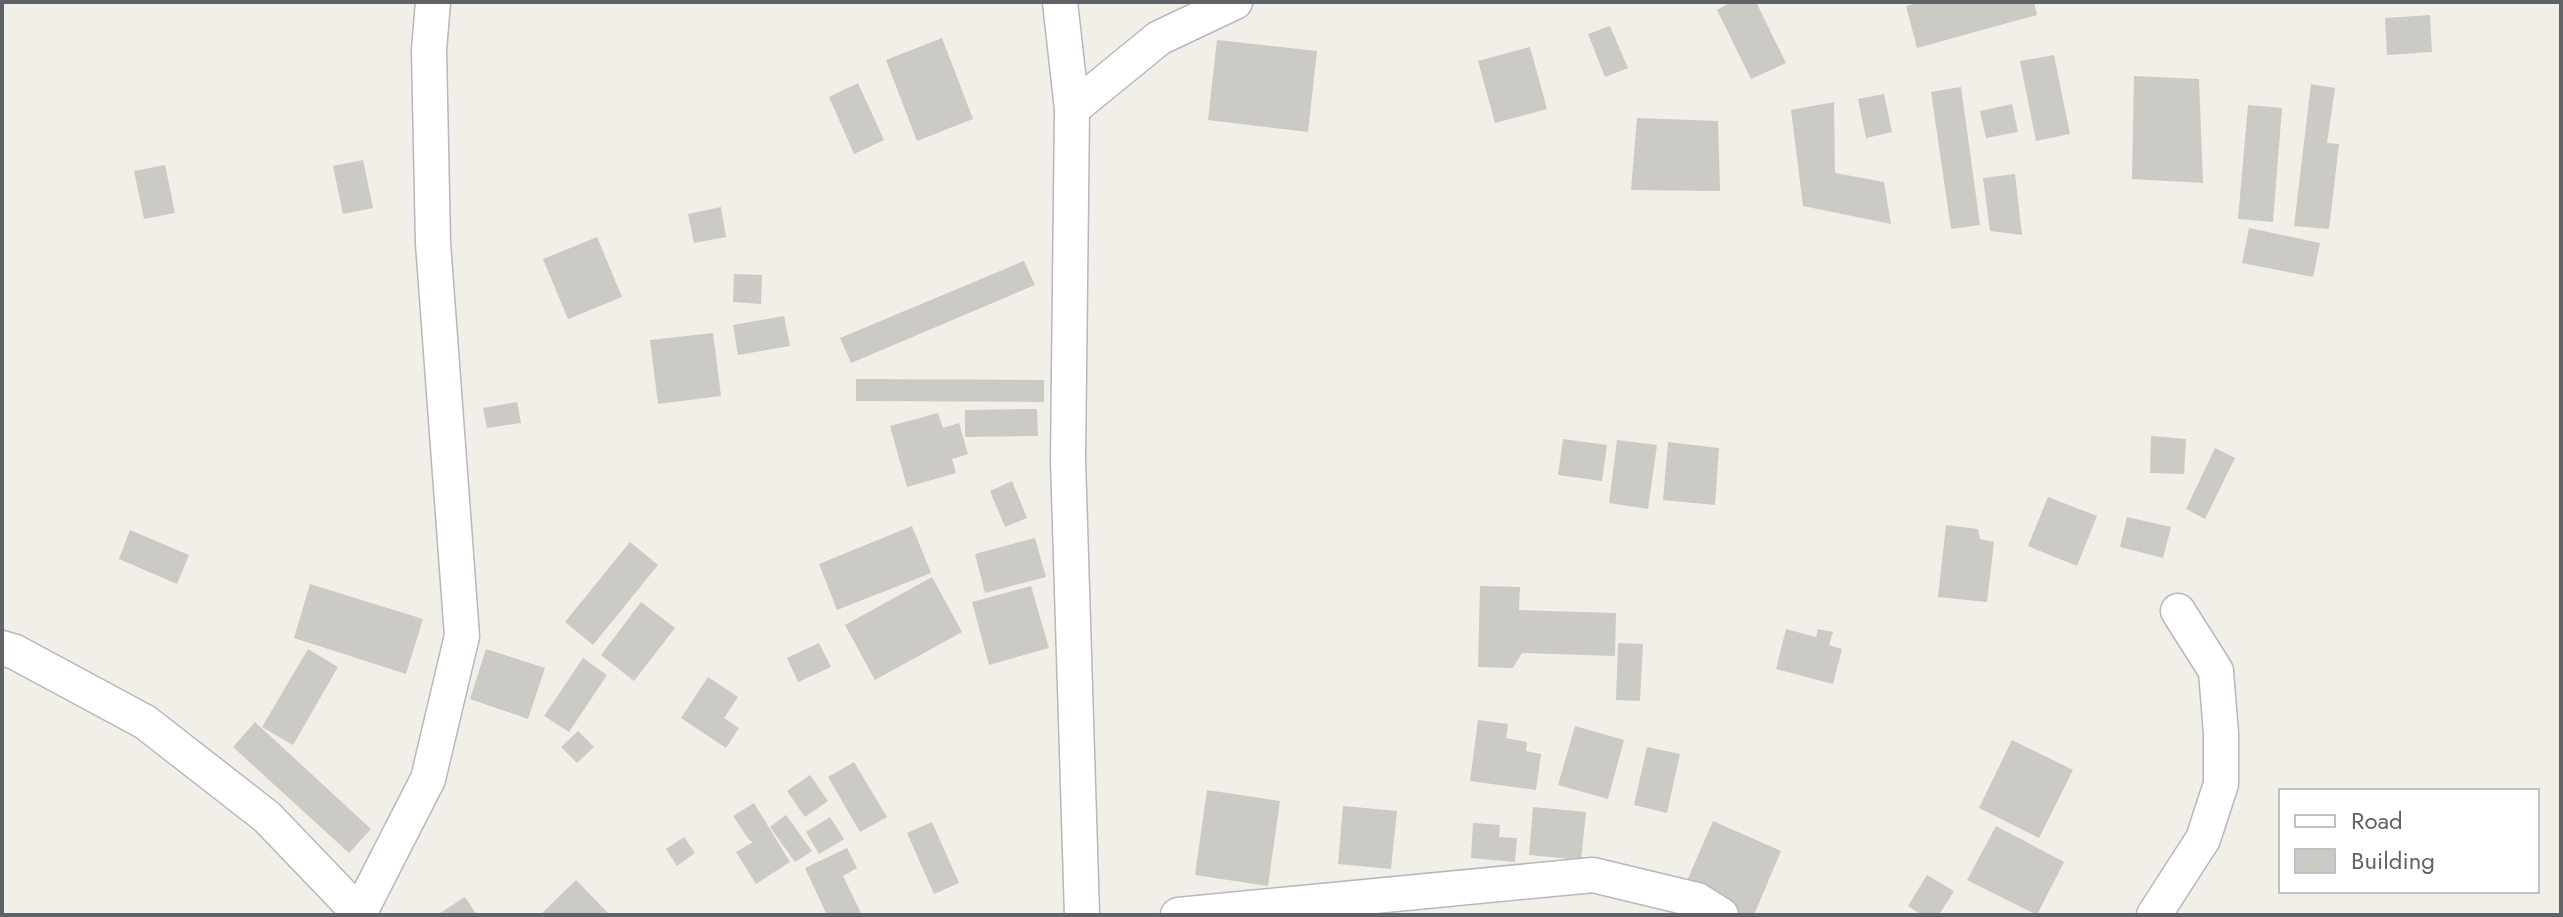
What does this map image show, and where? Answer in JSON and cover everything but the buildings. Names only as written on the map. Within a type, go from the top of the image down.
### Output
[{"type":"street","points":[[2,648],[15,652],[145,722],[267,817],[360,913],[428,779],[462,636],[433,243],[429,50],[433,2]]},
{"type":"street","points":[[1060,2],[1072,109],[1068,460],[1082,915]]},
{"type":"street","points":[[1072,109],[1159,38],[1235,2]]},
{"type":"street","points":[[2154,915],[2203,839],[2221,784],[2216,671],[2178,611]]},
{"type":"street","points":[[1178,915],[1593,875],[1697,900],[1721,915]]}]
